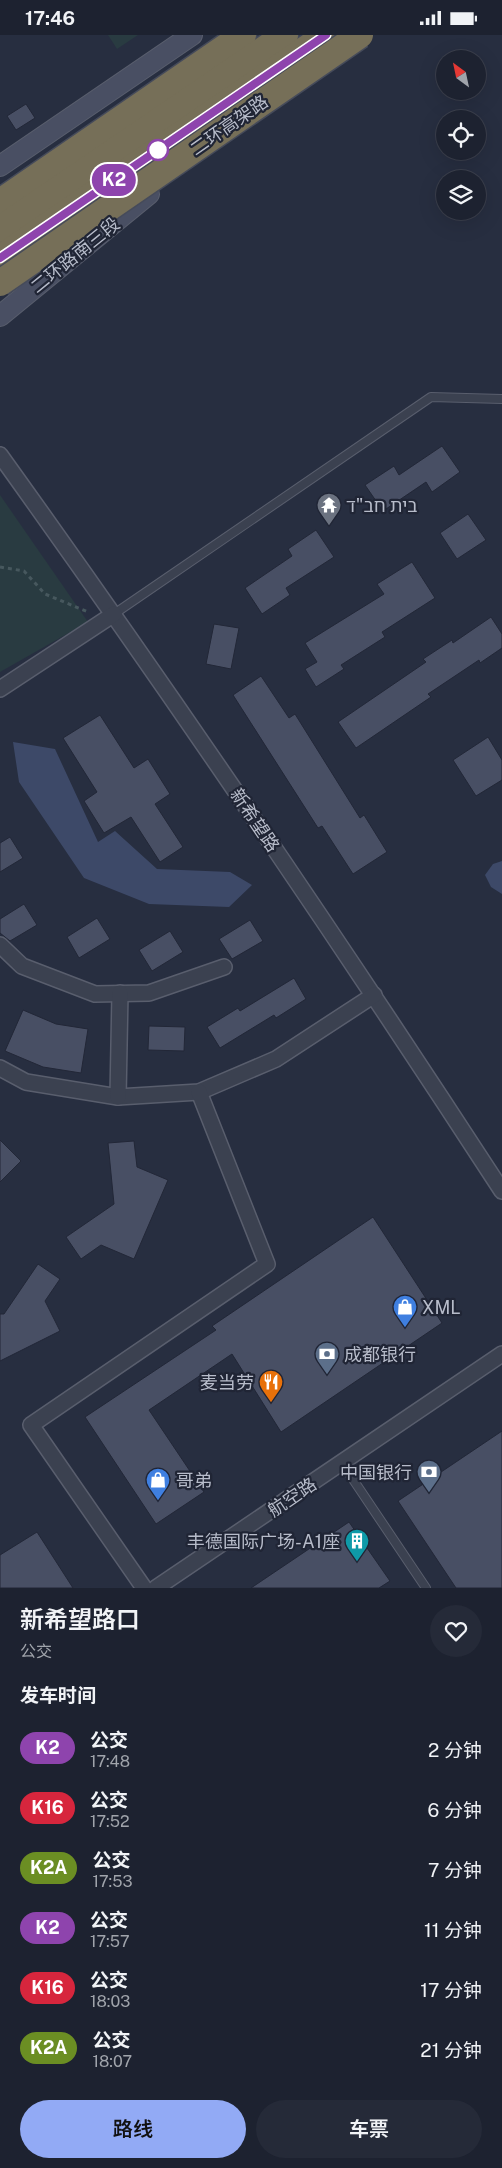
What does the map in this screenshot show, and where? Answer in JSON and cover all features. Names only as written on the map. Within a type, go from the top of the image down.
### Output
[{"type":"highway","points":[[0,202],[244,35]]},
{"type":"highway","points":[[0,229],[285,35]]},
{"type":"highway","points":[[0,258],[326,35]]},
{"type":"highway","name":"二环高架路","points":[[0,283],[360,35]]},
{"type":"main road","points":[[0,166],[192,35]]},
{"type":"main road","name":"二环路南三段","points":[[0,316],[220,135],[368,35]]},
{"type":"main road","points":[[0,274],[220,135]]},
{"type":"street","name":"新希望路","points":[[0,455],[110,617],[374,995],[502,1191]]},
{"type":"street","points":[[0,689],[110,617]]},
{"type":"street","points":[[0,945],[22,966],[95,994],[149,993],[224,967]]},
{"type":"street","points":[[118,1097],[120,993]]},
{"type":"street","points":[[0,1068],[26,1082],[118,1097],[199,1092],[276,1059],[374,995]]},
{"type":"street","points":[[144,1588],[31,1425],[267,1265],[199,1092]]},
{"type":"street","name":"航空路","points":[[156,1588],[502,1354]]},
{"type":"lane","points":[[110,617],[431,397],[502,399]]},
{"type":"lane","points":[[342,1463],[424,1585],[414,1588]]},
{"type":"path","points":[[0,567],[24,571],[44,594],[110,617]]},
{"type":"shaded area","points":[[108,35],[138,35],[117,49]]},
{"type":"shaded area","points":[[0,495],[88,622],[0,672]]},
{"type":"water","points":[[13,742],[55,749],[98,842],[115,831],[157,869],[230,872],[252,885],[229,907],[149,904],[84,878],[19,782]]},
{"type":"water","points":[[502,861],[502,894],[491,887],[485,875],[493,864]]},
{"type":"building","points":[[26,104],[35,118],[16,130],[7,116]]},
{"type":"building","points":[[442,446],[460,472],[432,492],[426,482],[383,511],[365,485],[394,466],[399,475]]},
{"type":"building","points":[[468,514],[486,540],[457,559],[440,533]]},
{"type":"building","points":[[316,530],[334,557],[286,588],[290,595],[262,614],[245,588],[292,556],[288,549]]},
{"type":"building","points":[[412,562],[435,598],[382,632],[385,637],[341,665],[344,669],[316,687],[305,669],[317,662],[305,643],[384,594],[377,584]]},
{"type":"building","points":[[491,617],[502,634],[502,648],[480,663],[479,660],[428,694],[431,697],[356,748],[338,722],[426,662],[423,659],[452,640],[453,643]]},
{"type":"building","points":[[214,624],[239,628],[231,669],[206,664]]},
{"type":"building","points":[[261,676],[289,718],[295,714],[360,818],[364,815],[387,852],[353,874],[322,826],[318,828],[233,695]]},
{"type":"building","points":[[100,715],[134,768],[148,759],[170,794],[155,804],[183,847],[160,862],[131,817],[104,833],[84,801],[97,792],[63,738]]},
{"type":"building","points":[[488,737],[502,760],[502,780],[476,796],[453,760]]},
{"type":"building","points":[[10,837],[23,858],[0,872],[0,843]]},
{"type":"building","points":[[24,904],[37,925],[10,941],[0,933],[0,919]]},
{"type":"building","points":[[97,918],[110,939],[79,958],[67,937]]},
{"type":"building","points":[[250,920],[263,941],[232,959],[219,939]]},
{"type":"building","points":[[170,931],[183,952],[152,971],[139,950]]},
{"type":"building","points":[[294,978],[306,999],[276,1018],[274,1015],[220,1048],[207,1027],[238,1008],[240,1011]]},
{"type":"building","points":[[23,1010],[56,1024],[88,1029],[81,1073],[43,1067],[5,1051]]},
{"type":"building","points":[[149,1026],[185,1027],[184,1051],[148,1050]]},
{"type":"building","points":[[0,1140],[21,1161],[0,1182]]},
{"type":"building","points":[[134,1141],[137,1167],[168,1180],[134,1259],[101,1245],[81,1259],[66,1237],[114,1204],[108,1143]]},
{"type":"building","points":[[373,1217],[442,1323],[281,1432],[232,1354],[149,1410],[204,1492],[156,1524],[85,1417],[216,1330],[212,1326]]},
{"type":"building","points":[[38,1264],[60,1279],[45,1301],[60,1331],[0,1361],[0,1314],[4,1314]]},
{"type":"building","points":[[502,1431],[502,1588],[456,1588],[398,1501]]},
{"type":"building","points":[[349,1522],[390,1581],[379,1588],[251,1588]]},
{"type":"building","points":[[37,1532],[73,1588],[0,1588],[0,1555]]},
{"type":"bus line","name":"K2","points":[[0,258],[326,35]]},
{"type":"place","name":"בית חב\"ד","points":[[329,526]]},
{"type":"place","name":"XML","points":[[405,1328]]},
{"type":"place","name":"成都银行","points":[[327,1375]]},
{"type":"place","name":"麦当劳","points":[[271,1403]]},
{"type":"place","name":"中国银行","points":[[429,1493]]},
{"type":"place","name":"哥弟","points":[[158,1501]]},
{"type":"place","name":"丰德国际广场-A1座","points":[[357,1562]]}]
